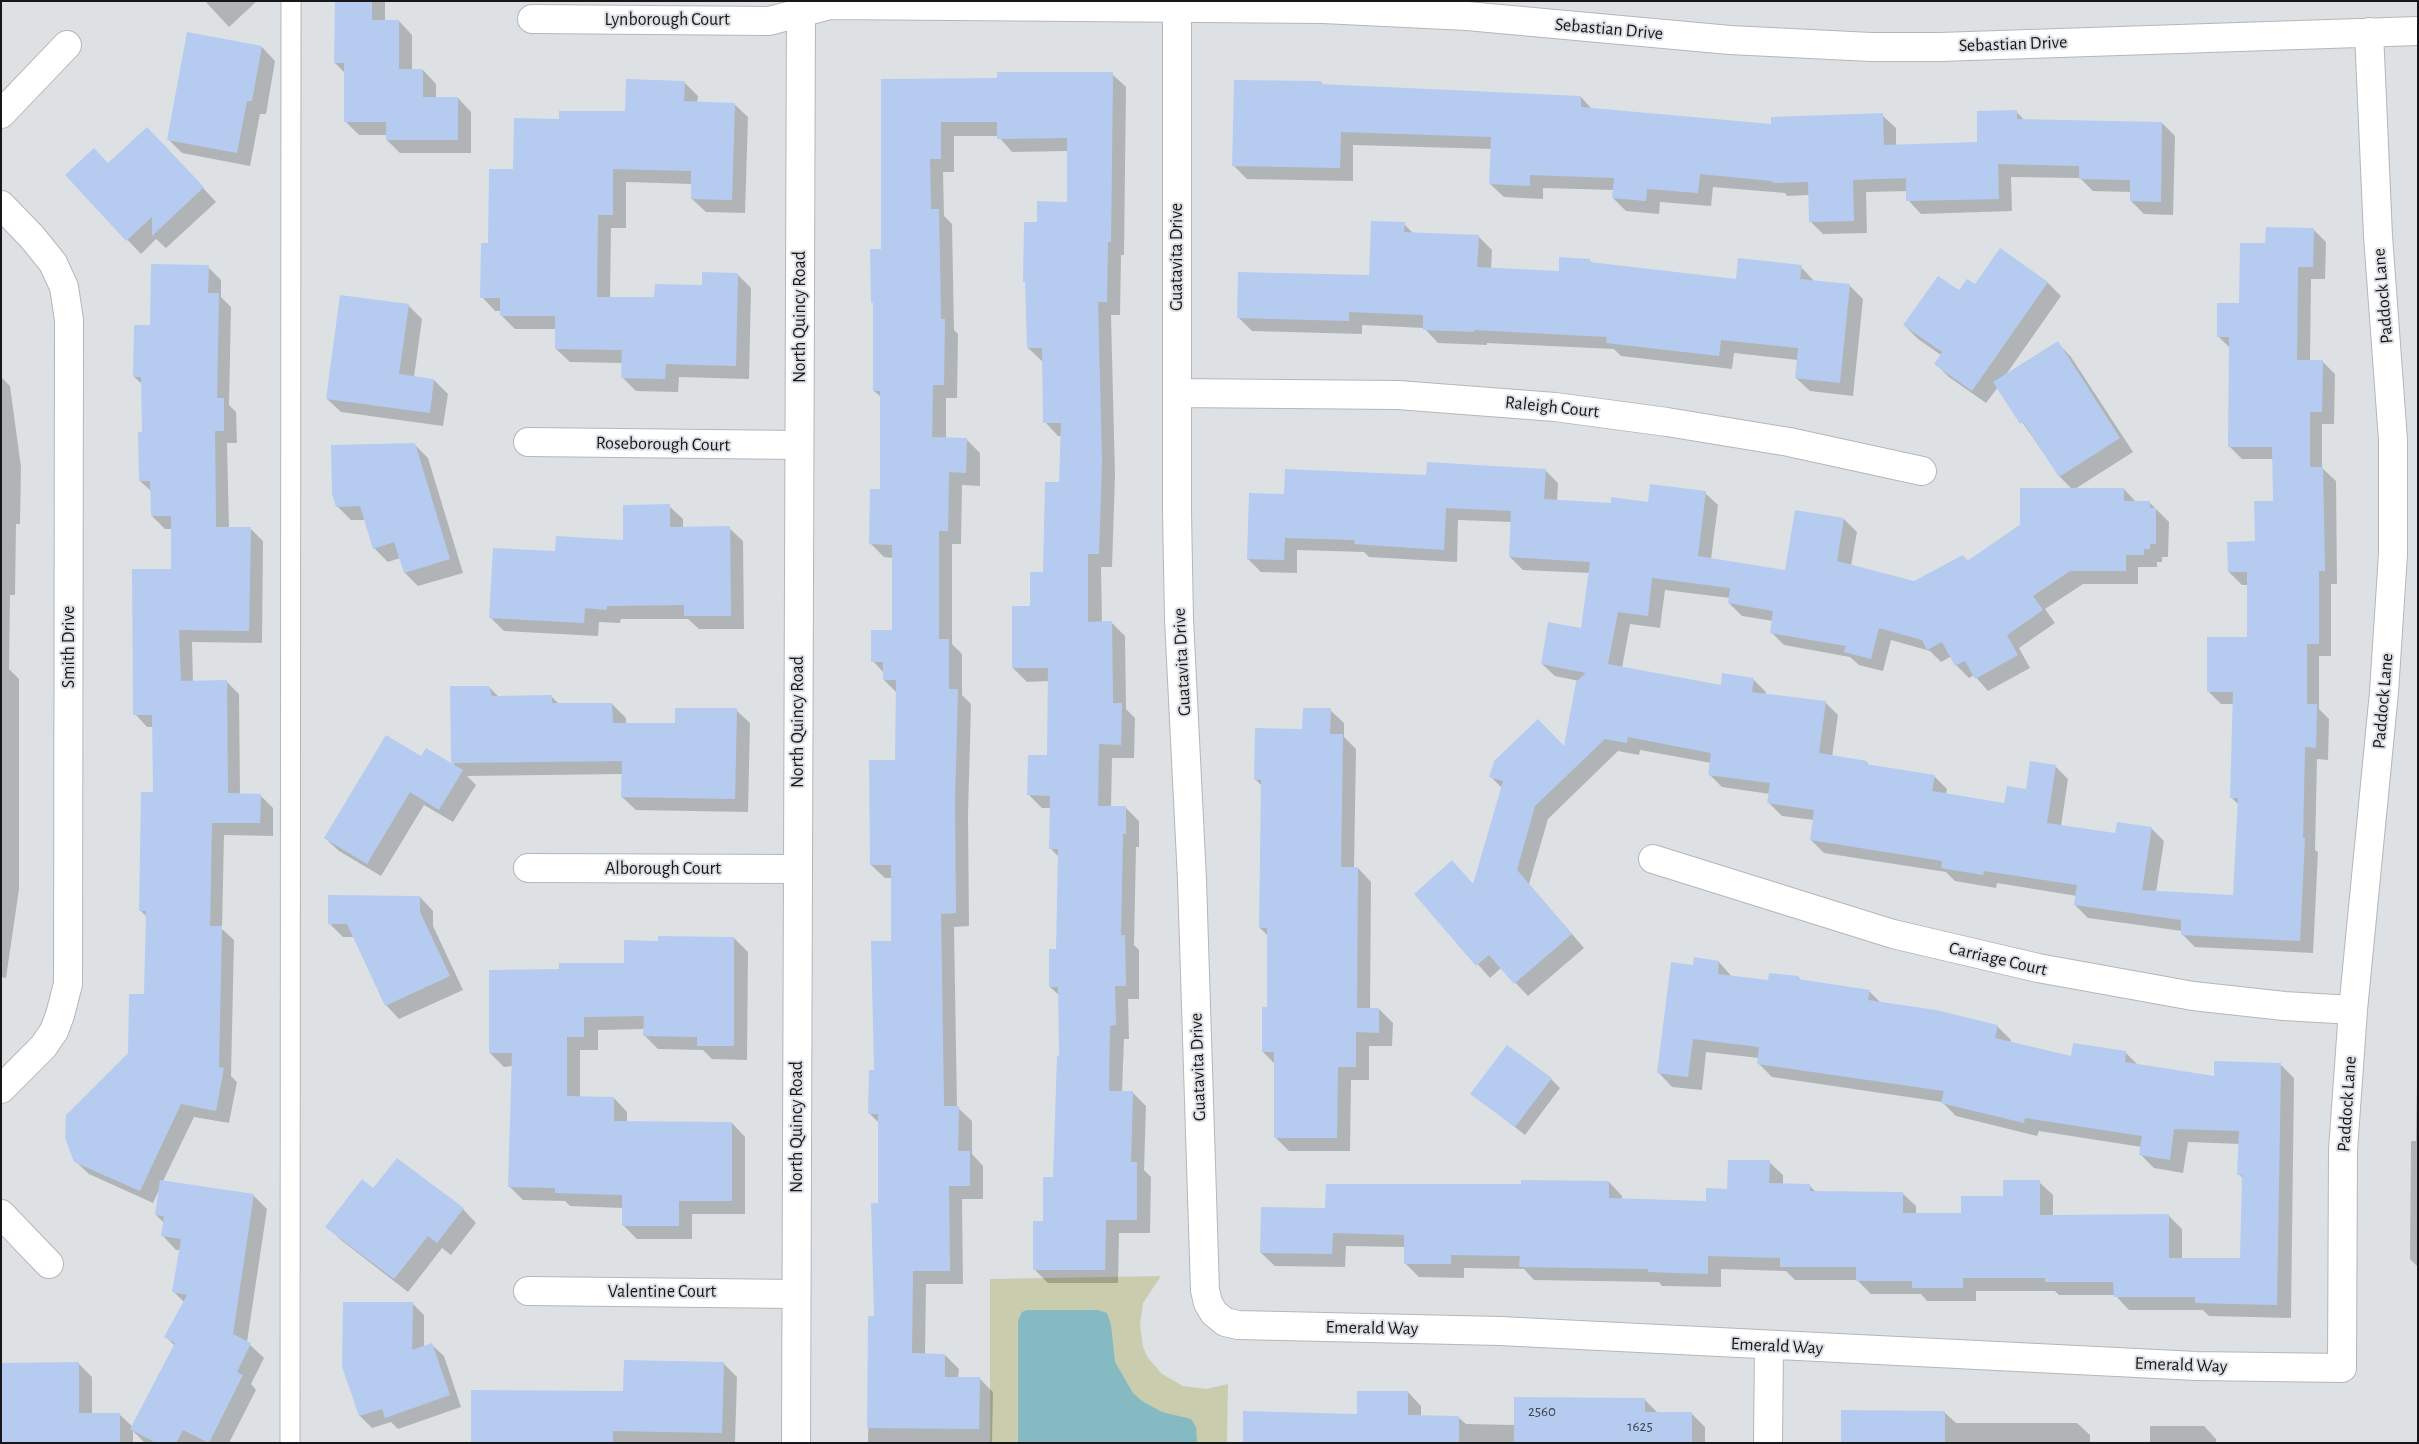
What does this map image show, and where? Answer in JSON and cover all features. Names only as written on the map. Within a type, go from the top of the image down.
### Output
[{"type":"street","name":"Sebastian Drive","points":[[801,7],[830,5],[1397,12],[1730,40],[1871,47],[1940,47],[2418,31]]},
{"type":"street","name":"Lynborough Court","points":[[532,20],[769,20],[801,7]]},
{"type":"street","name":"North Quincy Road","points":[[796,1443],[801,7]]},
{"type":"street","name":"Guatavita Drive","points":[[1177,8],[1179,619],[1192,890],[1204,1290],[1214,1314]]},
{"type":"street","name":"Paddock Lane","points":[[2342,1368],[2343,1150],[2354,1010],[2384,692],[2394,554],[2393,440],[2378,236],[2368,32]]},
{"type":"street","points":[[1,114],[67,45]]},
{"type":"street","name":"Smith Drive","points":[[1,206],[44,250],[53,263],[64,287],[69,320],[69,429],[68,984],[54,1031],[43,1047],[1,1089]]},
{"type":"street","name":"Raleigh Court","points":[[1177,393],[1398,395],[1546,406],[1724,431],[1851,455],[1922,471]]},
{"type":"street","name":"Roseborough Court","points":[[528,442],[799,445]]},
{"type":"street","name":"Carriage Court","points":[[1653,859],[1893,934],[2028,966],[2193,996],[2284,1006],[2354,1010]]},
{"type":"street","name":"Alborough Court","points":[[528,868],[798,869]]},
{"type":"street","points":[[1,1214],[50,1264]]},
{"type":"street","name":"Valentine Court","points":[[528,1291],[796,1294]]},
{"type":"street","name":"Emerald Way","points":[[1214,1314],[1225,1322],[1238,1325],[1500,1331],[2196,1366],[2342,1368]]},
{"type":"street","points":[[1768,1443],[1769,1345]]},
{"type":"lane","points":[[290,1443],[291,1]]},
{"type":"green space","points":[[1161,1276],[1143,1303],[1140,1325],[1143,1347],[1148,1358],[1162,1374],[1183,1386],[1206,1389],[1228,1384],[1227,1443],[990,1443],[990,1279]]},
{"type":"water","points":[[1027,1310],[1098,1310],[1107,1313],[1111,1325],[1115,1362],[1133,1393],[1142,1401],[1162,1412],[1191,1419],[1196,1427],[1197,1443],[1018,1443],[1018,1321],[1022,1312]]},
{"type":"building","points":[[335,1],[372,1],[372,20],[399,20],[399,69],[423,69],[423,97],[458,97],[458,140],[386,140],[386,122],[344,122],[344,63],[334,63]]},
{"type":"building","points":[[187,32],[262,46],[252,101],[247,101],[237,153],[167,140]]},
{"type":"building","points":[[997,72],[1113,72],[1111,242],[1108,242],[1107,302],[1098,302],[1102,461],[1099,554],[1088,554],[1088,622],[1112,621],[1113,703],[1122,703],[1121,745],[1099,744],[1098,806],[1126,806],[1126,834],[1123,834],[1121,935],[1125,935],[1126,986],[1115,986],[1116,1025],[1110,1026],[1109,1091],[1133,1091],[1131,1162],[1137,1162],[1137,1220],[1106,1220],[1105,1270],[1033,1270],[1033,1221],[1043,1221],[1043,1177],[1053,1177],[1057,1056],[1059,1056],[1058,987],[1049,987],[1049,949],[1056,949],[1058,849],[1049,849],[1050,796],[1027,795],[1028,755],[1047,755],[1048,668],[1012,668],[1012,606],[1030,606],[1030,572],[1043,572],[1045,482],[1059,482],[1061,423],[1043,423],[1042,348],[1027,348],[1025,282],[1023,282],[1024,222],[1037,222],[1037,201],[1067,202],[1067,138],[997,139],[997,122],[941,122],[941,159],[930,159],[931,209],[939,209],[941,319],[945,319],[944,385],[933,385],[932,437],[967,438],[966,473],[949,472],[948,531],[939,531],[939,639],[949,639],[949,689],[958,689],[955,801],[956,913],[941,914],[944,1106],[959,1106],[958,1151],[970,1151],[970,1186],[949,1186],[950,1271],[913,1271],[912,1353],[945,1354],[945,1377],[980,1377],[979,1429],[867,1428],[868,1316],[874,1316],[871,1203],[878,1203],[878,1114],[868,1114],[869,1070],[874,1070],[871,941],[891,941],[891,865],[870,865],[869,760],[895,760],[896,680],[883,680],[883,662],[871,662],[871,630],[892,630],[892,545],[869,544],[870,489],[880,489],[880,391],[873,391],[873,303],[871,303],[870,249],[881,249],[881,79],[997,78]]},
{"type":"building","points":[[626,79],[685,81],[684,101],[735,103],[732,200],[691,199],[691,171],[613,169],[613,215],[598,215],[597,297],[654,297],[655,284],[702,285],[702,272],[738,273],[736,366],[666,364],[665,379],[621,378],[622,350],[555,349],[555,316],[500,316],[500,298],[480,298],[481,243],[488,243],[489,169],[513,169],[514,118],[559,119],[559,111],[625,111]]},
{"type":"building","points":[[1234,80],[1321,81],[1321,84],[1581,96],[1581,107],[1771,124],[1771,117],[1883,113],[1884,145],[1977,142],[1977,111],[2017,110],[2017,119],[2162,122],[2161,202],[2130,201],[2130,180],[2079,179],[2079,166],[1998,164],[1999,199],[1906,201],[1906,178],[1853,180],[1854,221],[1809,222],[1808,182],[1773,183],[1772,181],[1700,174],[1698,193],[1647,189],[1646,201],[1612,198],[1614,178],[1530,175],[1530,186],[1489,184],[1491,137],[1341,132],[1340,168],[1232,166]]},
{"type":"building","points":[[147,127],[204,187],[152,236],[152,217],[126,241],[65,175],[94,148],[108,163]]},
{"type":"building","points":[[1371,221],[1405,222],[1404,232],[1479,235],[1477,267],[1559,271],[1559,257],[1590,259],[1590,262],[1736,279],[1738,258],[1802,265],[1800,279],[1850,284],[1840,383],[1795,378],[1798,348],[1721,340],[1719,356],[1606,343],[1607,337],[1474,330],[1474,332],[1423,330],[1423,315],[1349,312],[1349,321],[1237,318],[1238,272],[1369,275]]},
{"type":"building","points":[[2266,227],[2314,228],[2313,267],[2298,267],[2297,360],[2323,360],[2322,412],[2310,412],[2310,467],[2323,467],[2325,571],[2319,571],[2319,644],[2307,644],[2307,704],[2317,704],[2316,748],[2305,747],[2303,838],[2305,838],[2300,941],[2181,935],[2181,920],[2074,905],[2077,885],[1984,871],[1983,875],[1941,868],[1942,861],[1810,840],[1814,810],[1767,803],[1770,783],[1708,775],[1711,753],[1628,737],[1627,743],[1605,739],[1535,806],[1517,870],[1572,934],[1514,984],[1489,955],[1476,966],[1414,894],[1452,860],[1473,884],[1503,781],[1489,777],[1494,761],[1538,719],[1564,746],[1576,682],[1586,673],[1541,664],[1548,622],[1581,628],[1590,562],[1509,557],[1511,511],[1446,508],[1444,550],[1354,544],[1355,540],[1285,538],[1284,560],[1247,559],[1249,493],[1284,494],[1285,469],[1426,475],[1427,462],[1546,469],[1544,499],[1611,503],[1611,497],[1648,502],[1650,484],[1706,491],[1698,556],[1785,570],[1795,510],[1844,518],[1837,561],[1914,581],[1963,555],[1967,561],[2020,525],[2020,488],[2124,488],[2124,501],[2150,501],[2150,508],[2156,508],[2156,544],[2150,544],[2150,549],[2144,549],[2144,555],[2126,555],[2126,571],[2070,571],[2033,596],[2043,610],[2007,635],[2018,655],[1975,679],[1965,661],[1955,666],[1942,642],[1927,650],[1922,640],[1879,628],[1871,659],[1844,652],[1846,646],[1770,633],[1773,611],[1728,603],[1730,588],[1652,578],[1648,616],[1618,612],[1608,664],[1721,685],[1722,673],[1754,678],[1752,692],[1826,701],[1819,753],[1867,761],[1866,764],[1935,775],[1932,791],[2004,803],[2007,786],[2026,789],[2030,761],[2056,765],[2047,823],[2115,833],[2117,822],[2152,827],[2142,890],[2233,895],[2238,798],[2230,798],[2233,692],[2207,692],[2207,637],[2247,637],[2247,572],[2228,572],[2227,542],[2255,541],[2254,501],[2273,501],[2272,447],[2228,447],[2229,337],[2217,337],[2217,303],[2239,303],[2240,243],[2265,243]]},
{"type":"building","points":[[2000,248],[2048,282],[1972,391],[1934,364],[1942,352],[1903,325],[1938,276],[1959,290],[1967,279],[1975,284]]},
{"type":"building","points":[[151,264],[209,265],[208,293],[219,293],[217,398],[224,398],[224,431],[215,431],[216,527],[251,527],[249,631],[179,630],[181,681],[227,680],[228,793],[261,794],[260,823],[212,823],[210,926],[222,926],[219,1067],[224,1068],[216,1111],[181,1104],[140,1191],[74,1162],[65,1138],[66,1115],[128,1053],[129,994],[144,994],[146,911],[139,911],[141,792],[153,792],[152,715],[133,715],[132,569],[171,569],[171,516],[151,516],[150,481],[139,481],[138,432],[142,432],[141,377],[133,377],[134,325],[150,325]]},
{"type":"building","points":[[340,295],[409,304],[399,374],[434,379],[430,413],[326,399]]},
{"type":"building","points":[[2058,341],[2120,438],[2059,477],[2023,422],[2020,424],[1993,382]]},
{"type":"building","points":[[415,443],[450,559],[404,573],[394,542],[373,549],[360,506],[336,507],[332,494],[331,445]]},
{"type":"building","points":[[670,504],[670,527],[730,526],[731,616],[684,616],[684,605],[607,606],[607,610],[585,608],[584,623],[489,618],[493,548],[555,551],[556,536],[623,540],[623,505]]},
{"type":"building","points":[[450,686],[489,686],[492,696],[552,695],[552,703],[612,703],[613,723],[675,723],[675,708],[737,708],[735,799],[621,797],[622,761],[451,763]]},
{"type":"building","points":[[1303,708],[1331,708],[1330,734],[1343,734],[1341,867],[1358,867],[1357,1008],[1379,1008],[1379,1033],[1356,1032],[1356,1067],[1338,1067],[1337,1138],[1274,1138],[1274,1052],[1262,1052],[1262,1007],[1267,1007],[1267,928],[1259,928],[1261,780],[1254,780],[1255,728],[1302,729]]},
{"type":"building","points":[[386,735],[421,756],[426,748],[463,770],[439,810],[410,792],[367,864],[324,838]]},
{"type":"building","points":[[328,895],[420,896],[420,912],[450,976],[385,1006],[347,924],[328,924]]},
{"type":"building","points":[[658,936],[734,937],[734,1046],[697,1046],[697,1037],[643,1036],[644,1016],[584,1017],[584,1037],[567,1037],[567,1096],[614,1097],[614,1121],[732,1122],[732,1201],[679,1201],[679,1226],[622,1226],[622,1195],[555,1193],[555,1188],[508,1187],[512,1053],[489,1053],[489,970],[559,969],[559,963],[624,963],[624,940],[658,941]]},
{"type":"building","points":[[1694,957],[1719,961],[1718,974],[1768,980],[1769,973],[1799,976],[1798,979],[1870,990],[1868,1000],[1936,1010],[1998,1025],[1995,1038],[2071,1056],[2073,1043],[2126,1051],[2125,1062],[2214,1076],[2214,1061],[2281,1063],[2277,1305],[2195,1303],[2195,1297],[2114,1297],[2113,1282],[2045,1282],[2045,1278],[1963,1278],[1963,1288],[1912,1288],[1912,1281],[1856,1281],[1856,1267],[1780,1267],[1780,1258],[1708,1256],[1708,1274],[1648,1272],[1648,1269],[1519,1267],[1520,1256],[1451,1255],[1451,1264],[1404,1264],[1404,1235],[1333,1233],[1332,1254],[1260,1253],[1261,1207],[1325,1208],[1326,1184],[1521,1184],[1521,1180],[1609,1181],[1609,1198],[1706,1201],[1706,1188],[1727,1189],[1728,1160],[1770,1160],[1769,1183],[1810,1184],[1810,1191],[1903,1192],[1903,1213],[1961,1213],[1961,1196],[2003,1196],[2003,1180],[2040,1180],[2040,1215],[2169,1214],[2169,1258],[2240,1258],[2242,1175],[2237,1175],[2239,1131],[2174,1129],[2170,1160],[2139,1155],[2142,1136],[2025,1118],[2024,1123],[1941,1103],[1944,1091],[1757,1064],[1759,1047],[1693,1039],[1688,1077],[1657,1073],[1671,962],[1693,965]]},
{"type":"building","points":[[1507,1045],[1552,1078],[1515,1127],[1470,1094]]},
{"type":"building","points":[[397,1158],[464,1208],[437,1243],[428,1236],[394,1279],[325,1227],[362,1179],[373,1188]]},
{"type":"building","points":[[160,1180],[254,1194],[233,1334],[251,1343],[237,1372],[243,1375],[209,1443],[183,1430],[176,1443],[156,1443],[130,1429],[175,1343],[164,1337],[187,1295],[172,1292],[181,1239],[161,1236],[164,1216],[155,1215]]},
{"type":"building","points":[[343,1302],[413,1302],[412,1350],[432,1343],[450,1395],[385,1418],[382,1409],[359,1416],[342,1367]]},
{"type":"building","points":[[624,1360],[724,1362],[722,1433],[613,1431],[613,1443],[471,1443],[471,1390],[623,1391]]},
{"type":"building","points":[[79,1362],[79,1413],[120,1413],[120,1443],[1,1443],[1,1363]]},
{"type":"building","points":[[1357,1391],[1408,1391],[1408,1415],[1459,1416],[1459,1443],[1243,1443],[1243,1411],[1357,1414]]},
{"type":"building","points":[[1514,1397],[1645,1398],[1645,1412],[1692,1412],[1692,1443],[1514,1443]]},
{"type":"building","points":[[1841,1410],[1945,1411],[1945,1443],[1841,1443]]}]
